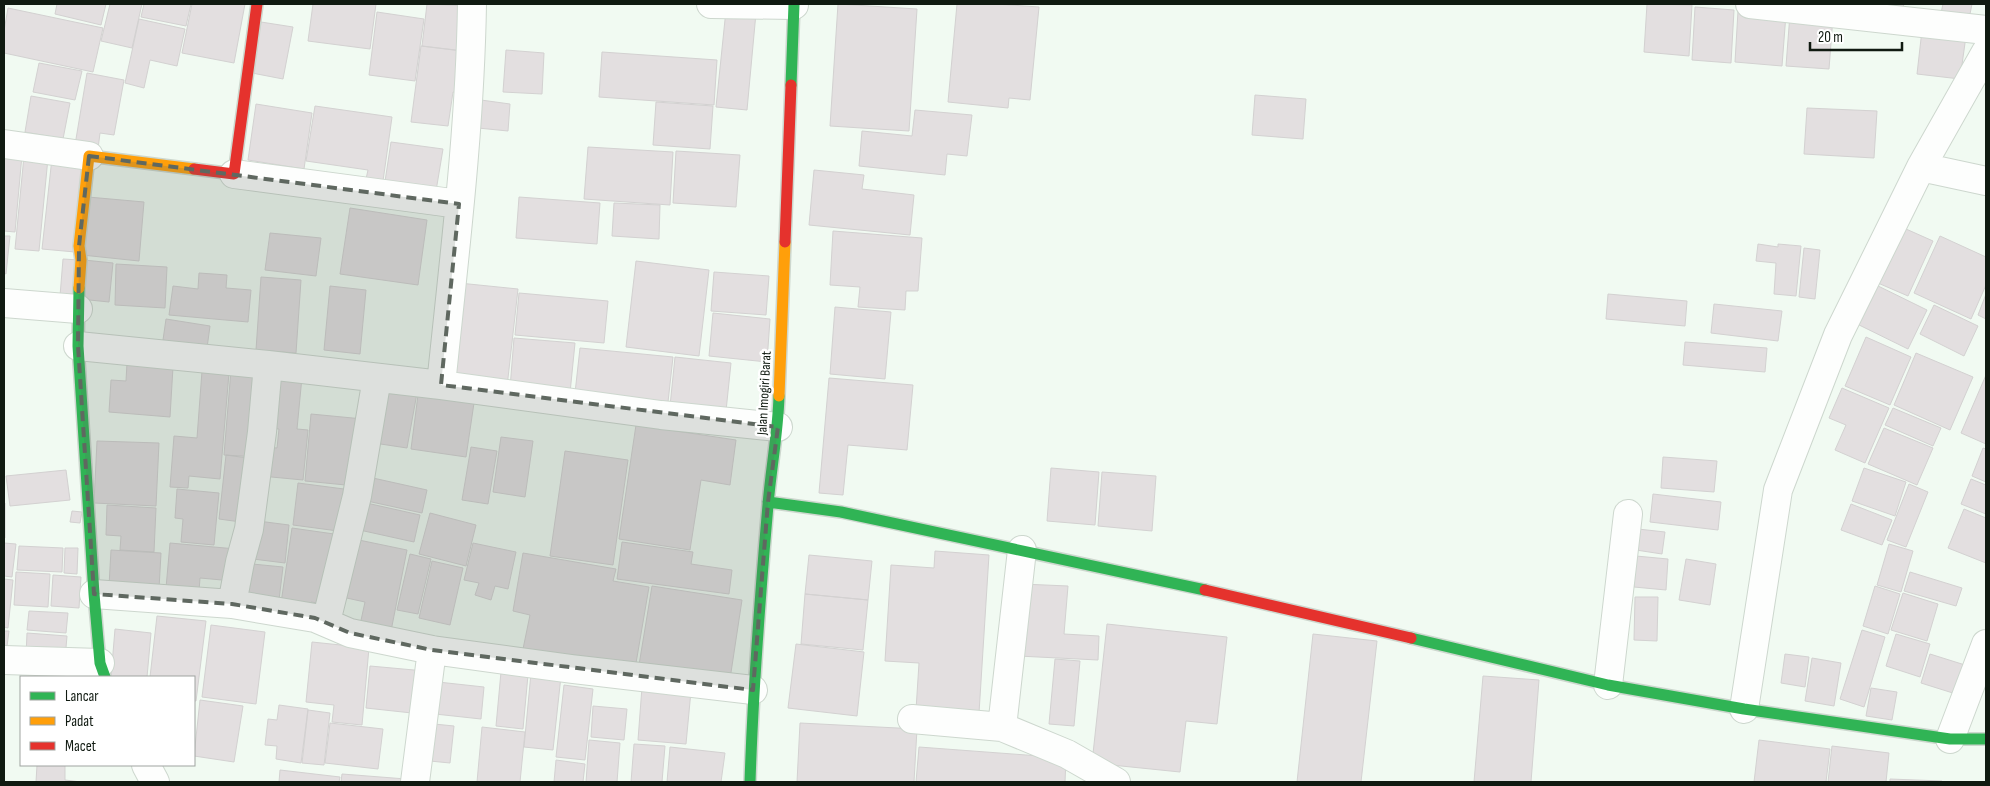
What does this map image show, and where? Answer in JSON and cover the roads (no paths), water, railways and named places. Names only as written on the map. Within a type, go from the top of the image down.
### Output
[{"type":"street","points":[[234,174],[257,4]]},
{"type":"street","points":[[441,385],[472,49],[472,4]]},
{"type":"street","points":[[711,4],[794,4]]},
{"type":"street","name":"Jalan Imogiri Barat","points":[[750,782],[753,690],[768,502],[778,427],[794,4]]},
{"type":"street","points":[[1750,4],[1986,30]]},
{"type":"street","points":[[1744,709],[1778,490],[1838,335],[1921,167],[1986,52]]},
{"type":"street","points":[[4,144],[459,204]]},
{"type":"street","points":[[4,660],[103,670],[94,594],[78,346],[81,260],[78,246],[89,156]]},
{"type":"street","points":[[1921,167],[1986,181]]},
{"type":"street","points":[[4,303],[78,309]]},
{"type":"street","points":[[78,346],[441,385],[660,415],[778,427]]},
{"type":"street","points":[[232,604],[250,521],[262,432],[268,365]]},
{"type":"street","points":[[326,622],[357,496],[377,378]]},
{"type":"street","points":[[768,502],[841,512],[1022,550],[1272,605],[1608,685],[1744,709],[1950,739],[1986,739]]},
{"type":"street","points":[[1608,685],[1628,514]]},
{"type":"street","points":[[1002,727],[1022,550]]},
{"type":"street","points":[[94,594],[232,604],[315,618],[350,633],[432,650],[572,669],[753,690]]},
{"type":"street","points":[[1950,739],[1986,644]]},
{"type":"street","points":[[415,782],[432,650]]},
{"type":"street","points":[[912,719],[1002,727],[1066,754],[1116,782]]},
{"type":"street","points":[[147,766],[155,782]]}]
